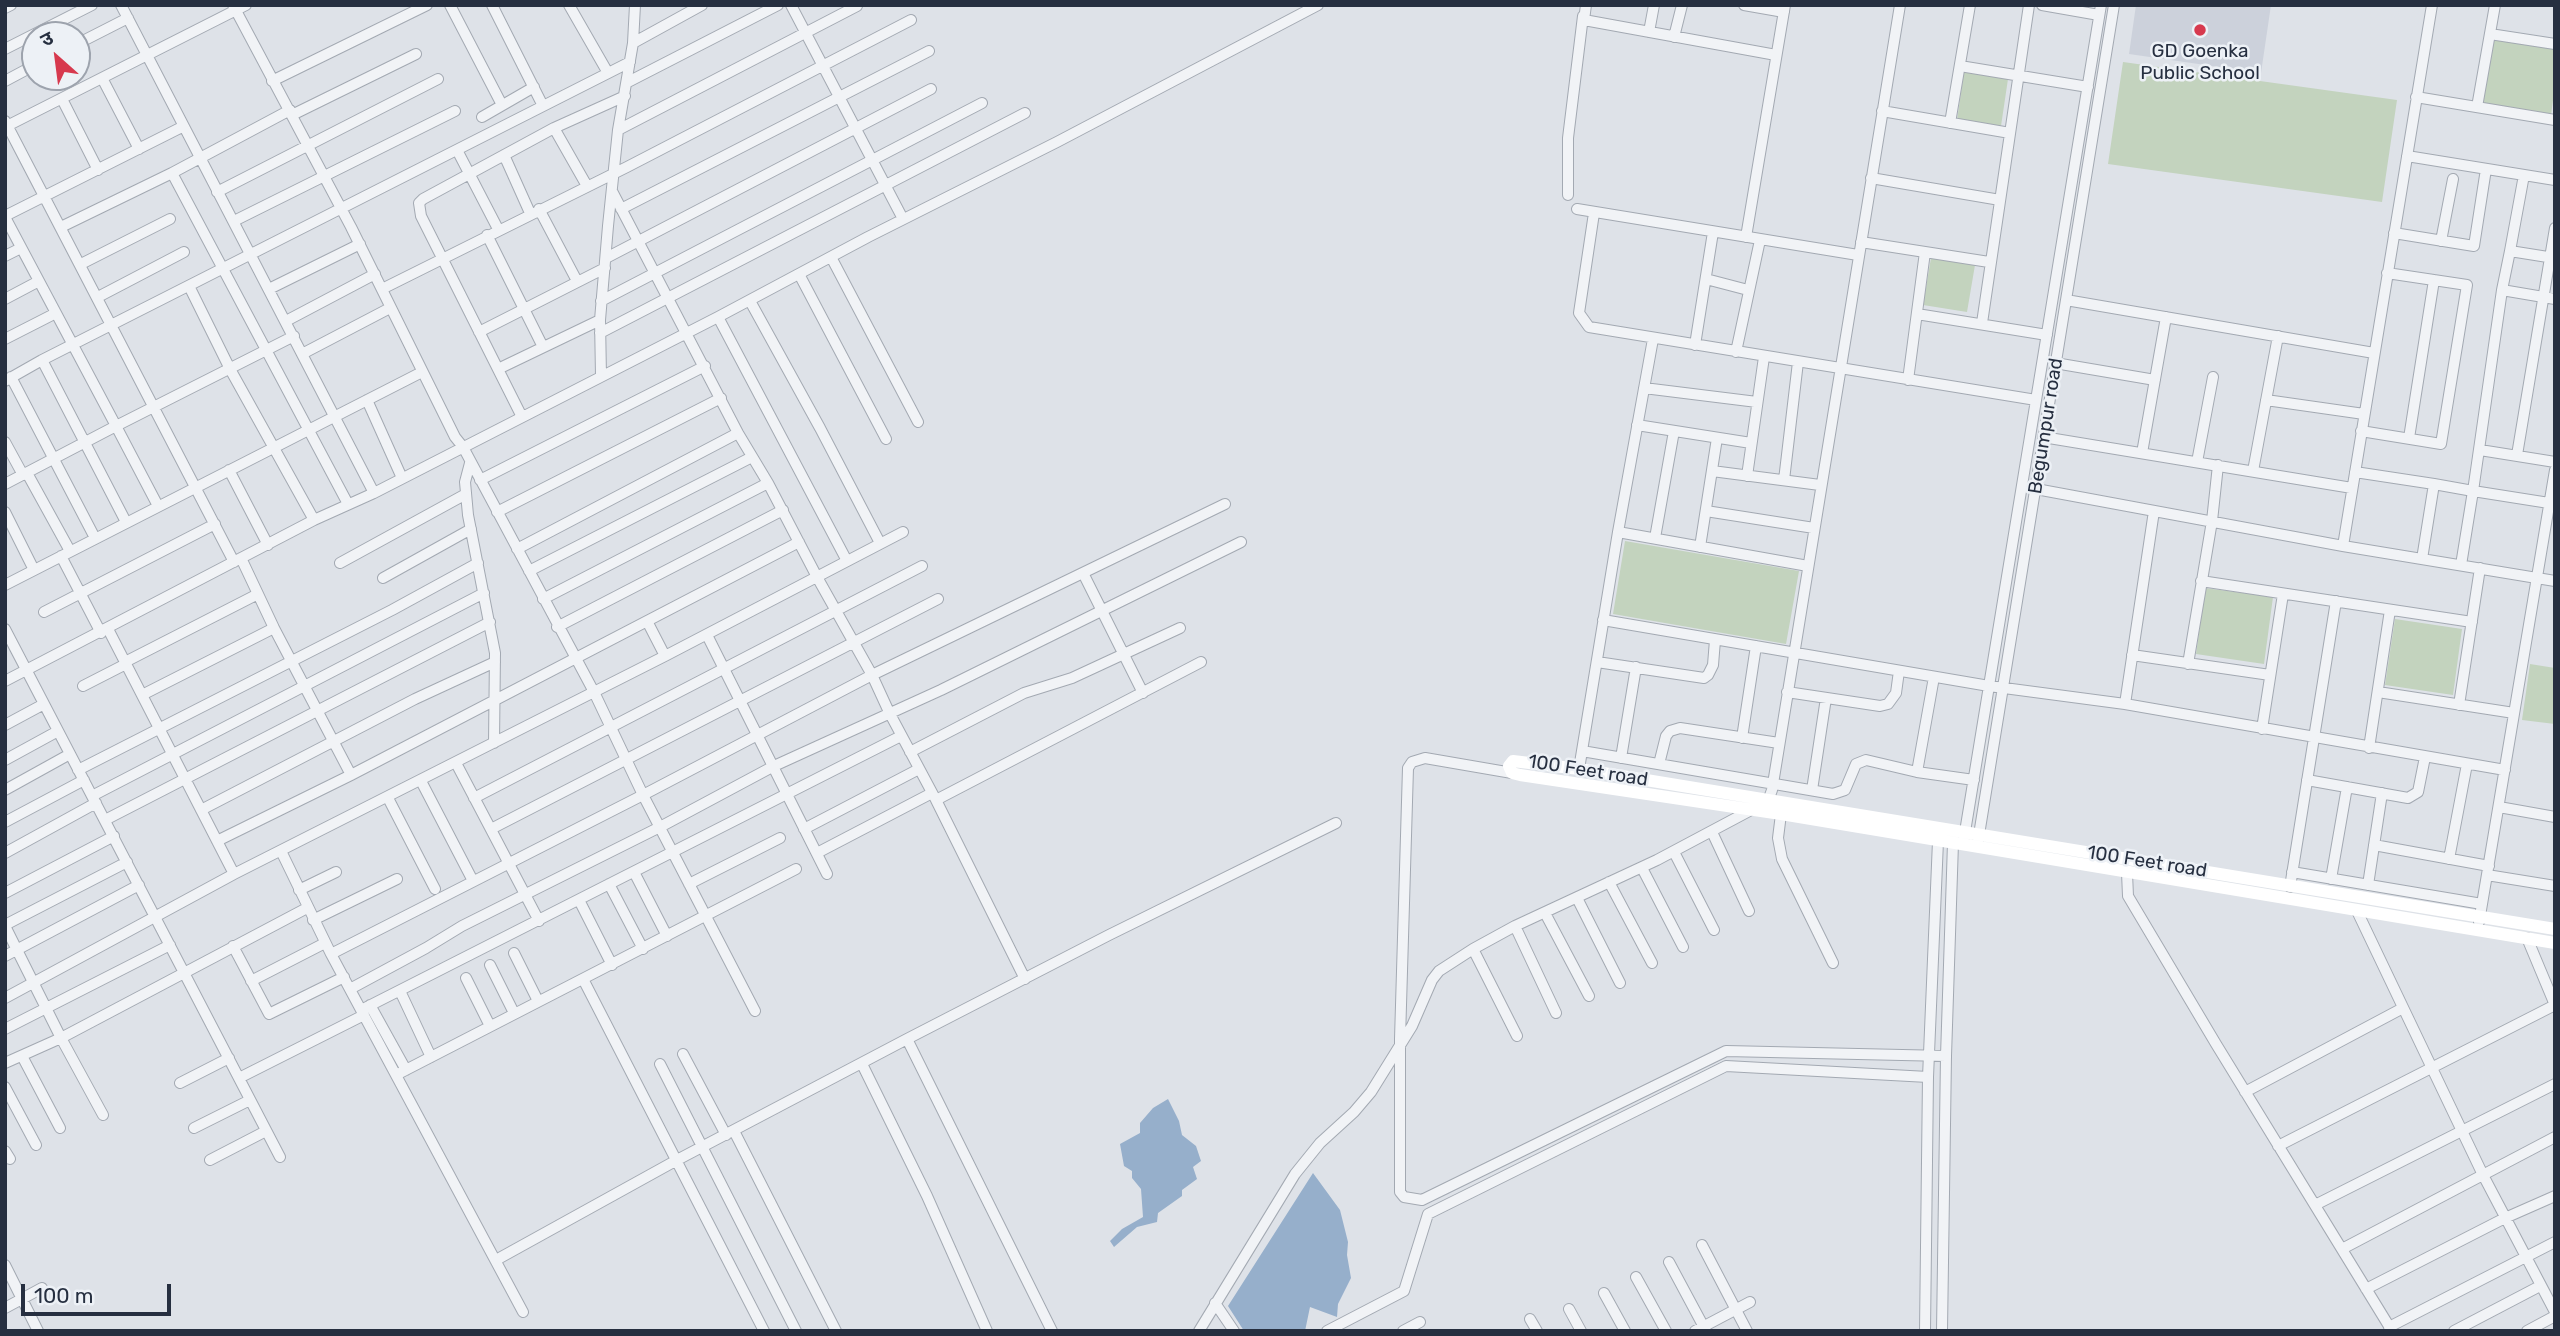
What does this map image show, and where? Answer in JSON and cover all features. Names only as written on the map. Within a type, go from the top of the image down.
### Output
[{"type":"street","points":[[5,8],[11,5]]},
{"type":"street","points":[[5,49],[92,5]]},
{"type":"street","points":[[121,5],[374,493]]},
{"type":"street","points":[[246,5],[234,8],[62,99],[6,124],[215,524],[258,594],[351,775]]},
{"type":"street","points":[[272,81],[427,5]]},
{"type":"street","points":[[450,5],[502,105]]},
{"type":"street","points":[[492,5],[543,106]]},
{"type":"street","points":[[569,5],[608,73]]},
{"type":"street","points":[[601,376],[601,301],[618,130],[628,82],[635,5]]},
{"type":"street","points":[[633,43],[702,5]]},
{"type":"street","points":[[628,82],[778,5]]},
{"type":"street","points":[[792,5],[904,219]]},
{"type":"street","points":[[5,681],[314,520],[374,493],[750,301],[1318,5]]},
{"type":"street","points":[[1567,195],[1568,138],[1584,5]]},
{"type":"street","points":[[1649,32],[1654,5]]},
{"type":"street","points":[[1674,37],[1682,5]]},
{"type":"street","points":[[1744,5],[1784,9],[1746,237]]},
{"type":"street","points":[[1199,1331],[1295,1174],[1320,1143],[1354,1112],[1371,1092],[1400,1045],[1432,979],[1439,971],[1515,926],[1642,868],[1768,801],[1900,5]]},
{"type":"street","points":[[1950,123],[1970,5]]},
{"type":"street","points":[[1982,323],[2029,5]]},
{"type":"street","points":[[2042,5],[2100,10]]},
{"type":"street","name":"Begumpur road","points":[[1967,840],[2002,688],[2114,5]]},
{"type":"street","points":[[2343,546],[2432,5]]},
{"type":"street","points":[[2477,107],[2495,5]]},
{"type":"street","points":[[618,130],[857,6]]},
{"type":"street","points":[[234,8],[342,208],[455,437],[463,447],[594,692],[643,795],[755,1012]]},
{"type":"street","name":"Begumpur road","points":[[1967,840],[1989,686],[2100,10]]},
{"type":"street","points":[[91,37],[128,18]]},
{"type":"street","points":[[382,289],[911,20]]},
{"type":"street","points":[[1584,20],[1776,55]]},
{"type":"street","points":[[2490,34],[2555,44]]},
{"type":"street","points":[[621,209],[929,51]]},
{"type":"street","points":[[61,227],[415,54]]},
{"type":"street","points":[[95,538],[54,457],[8,377],[630,62]]},
{"type":"street","points":[[1960,65],[2088,87]]},
{"type":"street","points":[[5,80],[21,72]]},
{"type":"street","points":[[102,78],[139,149]]},
{"type":"street","points":[[217,192],[438,79]]},
{"type":"street","points":[[482,117],[534,88]]},
{"type":"street","points":[[479,332],[577,281],[638,243],[931,89]]},
{"type":"street","points":[[522,417],[441,258],[421,216],[419,203],[554,128],[625,96]]},
{"type":"street","points":[[2416,97],[2555,120]]},
{"type":"street","points":[[62,99],[98,170]]},
{"type":"street","points":[[601,301],[982,103]]},
{"type":"street","points":[[234,222],[455,111]]},
{"type":"street","points":[[1882,111],[2010,133]]},
{"type":"street","points":[[600,333],[1025,113]]},
{"type":"street","points":[[158,506],[5,216],[182,127]]},
{"type":"street","points":[[554,128],[587,186]]},
{"type":"street","points":[[457,150],[498,229]]},
{"type":"street","points":[[504,155],[577,281]]},
{"type":"street","points":[[2407,156],[2555,180]]},
{"type":"street","points":[[2394,233],[2474,246],[2486,169]]},
{"type":"street","points":[[172,173],[348,504]]},
{"type":"street","points":[[2461,565],[2502,290],[2524,175]]},
{"type":"street","points":[[1871,178],[2000,200]]},
{"type":"street","points":[[2441,241],[2453,179]]},
{"type":"street","points":[[612,191],[738,433],[872,675],[1025,979]]},
{"type":"street","points":[[1577,209],[1858,255]]},
{"type":"street","points":[[1594,213],[1579,313],[1589,327],[2036,400]]},
{"type":"street","points":[[81,264],[170,219]]},
{"type":"street","points":[[2517,456],[2555,228]]},
{"type":"street","points":[[1695,345],[1713,232]]},
{"type":"street","points":[[487,235],[543,347]]},
{"type":"street","points":[[1736,352],[1760,240]]},
{"type":"street","points":[[1861,242],[1989,262]]},
{"type":"street","points":[[269,289],[360,244]]},
{"type":"street","points":[[5,256],[21,248]]},
{"type":"street","points":[[2510,251],[2552,258]]},
{"type":"street","points":[[98,296],[184,252]]},
{"type":"street","points":[[1908,380],[1925,253]]},
{"type":"street","points":[[831,257],[918,422]]},
{"type":"street","points":[[2361,431],[2441,443],[2467,285],[2388,273]]},
{"type":"street","points":[[286,321],[375,274]]},
{"type":"street","points":[[799,274],[886,439]]},
{"type":"street","points":[[1706,279],[1748,290]]},
{"type":"street","points":[[2409,438],[2434,280]]},
{"type":"street","points":[[5,299],[39,281]]},
{"type":"street","points":[[189,286],[230,369],[314,520]]},
{"type":"street","points":[[2502,290],[2555,299]]},
{"type":"street","points":[[2066,300],[2374,353]]},
{"type":"street","points":[[750,301],[880,543]]},
{"type":"street","points":[[302,354],[390,308]]},
{"type":"street","points":[[5,339],[56,313]]},
{"type":"street","points":[[1917,314],[2047,335]]},
{"type":"street","points":[[718,317],[846,561]]},
{"type":"street","points":[[2142,453],[2165,317]]},
{"type":"street","points":[[498,369],[600,320]]},
{"type":"street","points":[[5,484],[294,336]]},
{"type":"street","points":[[2253,471],[2278,337]]},
{"type":"street","points":[[1579,769],[1653,339]]},
{"type":"street","points":[[1747,475],[1764,357]]},
{"type":"street","points":[[42,360],[126,522]]},
{"type":"street","points":[[1784,480],[1798,362]]},
{"type":"street","points":[[2055,363],[2155,380]]},
{"type":"street","points":[[480,480],[705,366]]},
{"type":"street","points":[[5,585],[422,372]]},
{"type":"street","points":[[2197,462],[2213,377]]},
{"type":"street","points":[[1644,388],[1757,402]]},
{"type":"street","points":[[497,512],[721,398]]},
{"type":"street","points":[[367,400],[402,478]]},
{"type":"street","points":[[2266,400],[2364,414]]},
{"type":"street","points":[[1637,425],[1751,443]]},
{"type":"street","points":[[1655,538],[1674,431]]},
{"type":"street","points":[[517,549],[738,433]]},
{"type":"street","points":[[2043,437],[2352,488]]},
{"type":"street","points":[[1700,547],[1717,438]]},
{"type":"street","points":[[5,442],[25,474],[66,554],[80,593],[125,663],[234,874]]},
{"type":"street","points":[[2480,450],[2555,461]]},
{"type":"street","points":[[529,571],[752,457]]},
{"type":"street","points":[[470,463],[465,482],[466,494],[495,662],[494,743]]},
{"type":"street","points":[[2026,463],[2039,466]]},
{"type":"street","points":[[2188,664],[2212,521],[2218,465]]},
{"type":"street","points":[[229,470],[268,545]]},
{"type":"street","points":[[2479,923],[2555,470]]},
{"type":"street","points":[[1712,471],[1820,485]]},
{"type":"street","points":[[2355,472],[2549,503]]},
{"type":"street","points":[[543,600],[768,483]]},
{"type":"street","points":[[2422,559],[2434,484]]},
{"type":"street","points":[[2036,489],[2343,546],[2555,581]]},
{"type":"street","points":[[340,563],[466,494]]},
{"type":"street","points":[[331,954],[872,675],[1225,504]]},
{"type":"street","points":[[557,626],[783,510]]},
{"type":"street","points":[[1706,511],[1814,528]]},
{"type":"street","points":[[2125,704],[2154,511]]},
{"type":"street","points":[[5,512],[34,570]]},
{"type":"street","points":[[44,612],[215,524]]},
{"type":"street","points":[[383,578],[471,529]]},
{"type":"street","points":[[5,998],[234,874],[707,635],[903,532]]},
{"type":"street","points":[[1618,532],[1808,566]]},
{"type":"street","points":[[217,841],[351,775],[799,542]]},
{"type":"street","points":[[350,989],[454,930],[660,827],[774,766],[940,690],[1241,542]]},
{"type":"street","points":[[79,770],[478,564]]},
{"type":"street","points":[[474,798],[922,566]]},
{"type":"street","points":[[2459,705],[2480,568]]},
{"type":"street","points":[[1083,573],[1143,693]]},
{"type":"street","points":[[2201,581],[2472,622]]},
{"type":"street","points":[[5,853],[172,754],[484,593]]},
{"type":"street","points":[[83,686],[258,594]]},
{"type":"street","points":[[2262,729],[2283,594]]},
{"type":"street","points":[[491,829],[938,599]]},
{"type":"street","points":[[2290,887],[2336,601]]},
{"type":"street","points":[[2369,748],[2390,610]]},
{"type":"street","points":[[1603,620],[1989,686],[2125,704],[2314,739],[2505,770]]},
{"type":"street","points":[[647,621],[665,656]]},
{"type":"street","points":[[105,820],[490,622]]},
{"type":"street","points":[[142,695],[274,628]]},
{"type":"street","points":[[911,752],[1024,693],[1072,678],[1181,628]]},
{"type":"street","points":[[7,635],[280,1157]]},
{"type":"street","points":[[707,635],[827,874]]},
{"type":"street","points":[[1597,662],[1703,678],[1708,676],[1713,665],[1715,639]]},
{"type":"street","points":[[1742,738],[1756,646]]},
{"type":"street","points":[[2132,655],[2270,676]]},
{"type":"street","points":[[201,810],[332,741],[495,662]]},
{"type":"street","points":[[817,853],[1201,662]]},
{"type":"street","points":[[1621,758],[1636,667]]},
{"type":"street","points":[[1787,692],[1880,706],[1888,704],[1896,694],[1899,671]]},
{"type":"street","points":[[1917,772],[1934,677]]},
{"type":"street","points":[[2378,692],[2514,713]]},
{"type":"street","points":[[1812,790],[1826,698]]},
{"type":"street","points":[[5,725],[44,704]]},
{"type":"street","points":[[1659,764],[1666,736],[1670,731],[1680,728],[1779,743]]},
{"type":"street","points":[[5,760],[58,731]]},
{"type":"street","points":[[239,1079],[400,990],[901,736]]},
{"type":"street","points":[[1582,751],[1840,794],[1845,790],[1852,771],[1860,761],[1875,761],[1917,772],[1974,780]]},
{"type":"street","points":[[5,790],[70,754]]},
{"type":"street","points":[[2307,780],[2408,798],[2415,796],[2420,786],[2425,757]]},
{"type":"street","points":[[1512,773],[1425,758],[1412,762],[1408,768],[1400,1045],[1400,1192],[1412,1199],[1422,1200],[1726,1051],[1946,1056]]},
{"type":"street","name":"100 Feet road","points":[[2555,929],[2479,923],[2357,911],[2127,873],[1967,840],[1768,801],[1579,769],[1513,761],[1509,766],[1512,773],[1938,841],[1967,840],[2290,887],[2479,923],[2527,939],[2555,943]]},
{"type":"street","points":[[456,763],[539,921]]},
{"type":"street","points":[[2449,859],[2467,764]]},
{"type":"street","points":[[804,828],[919,769]]},
{"type":"street","points":[[5,821],[84,780]]},
{"type":"street","points":[[421,781],[473,881]]},
{"type":"street","points":[[2331,879],[2347,787]]},
{"type":"street","points":[[2368,885],[2382,793]]},
{"type":"street","points":[[388,798],[435,889]]},
{"type":"street","points":[[2499,807],[2555,817]]},
{"type":"street","points":[[1781,814],[1778,838],[1782,859],[1833,963]]},
{"type":"street","points":[[496,1260],[677,1160],[907,1040],[1336,823]]},
{"type":"street","points":[[1712,832],[1749,911]]},
{"type":"street","points":[[5,892],[114,836]]},
{"type":"street","points":[[690,884],[780,838]]},
{"type":"street","points":[[1942,1331],[1946,1056],[1967,840]]},
{"type":"street","points":[[1925,1331],[1928,1077],[1938,841]]},
{"type":"street","points":[[2374,845],[2449,859],[2555,886]]},
{"type":"street","points":[[281,851],[307,908],[350,989],[406,1070]]},
{"type":"street","points":[[1674,852],[1714,930]]},
{"type":"street","points":[[103,1115],[5,926],[127,862]]},
{"type":"street","points":[[1642,868],[1683,947]]},
{"type":"street","points":[[396,1075],[796,869]]},
{"type":"street","points":[[299,890],[336,872]]},
{"type":"street","points":[[634,872],[667,936]]},
{"type":"street","points":[[2292,872],[2483,904]]},
{"type":"street","points":[[2127,873],[2129,896],[2390,1329],[2555,1242]]},
{"type":"street","points":[[313,920],[397,879]]},
{"type":"street","points":[[1609,882],[1652,962]]},
{"type":"street","points":[[609,884],[643,949]]},
{"type":"street","points":[[5,956],[139,886]]},
{"type":"street","points":[[1577,898],[1620,983]]},
{"type":"street","points":[[579,900],[612,965]]},
{"type":"street","points":[[5,1063],[61,1038],[307,908]]},
{"type":"street","points":[[2357,911],[2483,1175],[2555,1314],[2527,1331]]},
{"type":"street","points":[[1545,913],[1589,996]]},
{"type":"street","points":[[1515,926],[1556,1013]]},
{"type":"street","points":[[2278,1146],[2555,1005],[2527,939]]},
{"type":"street","points":[[251,981],[325,943]]},
{"type":"street","points":[[5,1030],[170,945]]},
{"type":"street","points":[[233,946],[268,1013],[271,1014],[344,977]]},
{"type":"street","points":[[1473,949],[1517,1036]]},
{"type":"street","points":[[514,953],[538,1001]]},
{"type":"street","points":[[490,965],[514,1013]]},
{"type":"street","points":[[466,978],[490,1026]]},
{"type":"street","points":[[583,979],[764,1331]]},
{"type":"street","points":[[400,990],[431,1057]]},
{"type":"street","points":[[2245,1091],[2403,1007]]},
{"type":"street","points":[[365,1010],[396,1075],[523,1312]]},
{"type":"street","points":[[907,1040],[1052,1331]]},
{"type":"street","points":[[683,1054],[730,1133],[836,1331]]},
{"type":"street","points":[[22,1056],[60,1128]]},
{"type":"street","points":[[180,1083],[229,1058]]},
{"type":"street","points":[[660,1064],[796,1331]]},
{"type":"street","points":[[862,1064],[927,1196],[987,1331]]},
{"type":"street","points":[[1327,1331],[1404,1290],[1429,1214],[1726,1066],[1928,1077]]},
{"type":"street","points":[[2315,1205],[2555,1084]]},
{"type":"street","points":[[5,1087],[36,1145]]},
{"type":"street","points":[[194,1128],[250,1100]]},
{"type":"street","points":[[210,1160],[266,1130]]},
{"type":"street","points":[[2342,1249],[2555,1137]]},
{"type":"street","points":[[2366,1289],[2505,1218],[2555,1196]]},
{"type":"street","points":[[1702,1245],[1747,1331]]},
{"type":"street","points":[[1669,1262],[1702,1329],[1750,1302]]},
{"type":"street","points":[[5,1265],[38,1331]]},
{"type":"street","points":[[1636,1277],[1666,1331]]},
{"type":"street","points":[[2454,1331],[2540,1286]]},
{"type":"street","points":[[5,1308],[42,1288]]},
{"type":"street","points":[[1604,1293],[1625,1331]]},
{"type":"street","points":[[1215,1303],[1234,1331]]},
{"type":"street","points":[[1569,1309],[1581,1331]]},
{"type":"street","points":[[1530,1319],[1537,1331]]},
{"type":"street","points":[[1404,1331],[1420,1322]]},
{"type":"shaded area","name":"GD Goenka Public School","points":[[2136,5],[2271,5],[2261,73],[2129,54]]},
{"type":"green space","points":[[2492,39],[2555,48],[2555,86],[2551,115],[2483,106]]},
{"type":"green space","points":[[2123,62],[2397,100],[2382,202],[2108,164]]},
{"type":"green space","points":[[1964,72],[2008,79],[2001,126],[1957,120]]},
{"type":"green space","points":[[1931,258],[1975,265],[1967,312],[1923,305]]},
{"type":"green space","points":[[1625,541],[1799,571],[1786,644],[1613,614]]},
{"type":"green space","points":[[2205,588],[2273,597],[2264,664],[2196,654]]},
{"type":"green space","points":[[2395,619],[2462,629],[2453,695],[2385,685]]},
{"type":"green space","points":[[2530,664],[2555,668],[2555,724],[2522,720]]},
{"type":"water","points":[[1168,1099],[1179,1121],[1182,1135],[1196,1146],[1201,1161],[1193,1167],[1197,1179],[1182,1190],[1182,1196],[1158,1213],[1157,1222],[1137,1227],[1114,1247],[1110,1241],[1122,1229],[1143,1217],[1141,1189],[1132,1178],[1132,1171],[1124,1166],[1120,1144],[1140,1133],[1140,1123],[1153,1108]]},
{"type":"water","points":[[1313,1173],[1340,1210],[1348,1242],[1351,1278],[1338,1304],[1337,1317],[1310,1307],[1305,1331],[1244,1331],[1228,1306]]},
{"type":"place","name":"GD Goenka Public School","points":[[2200,30]]}]
